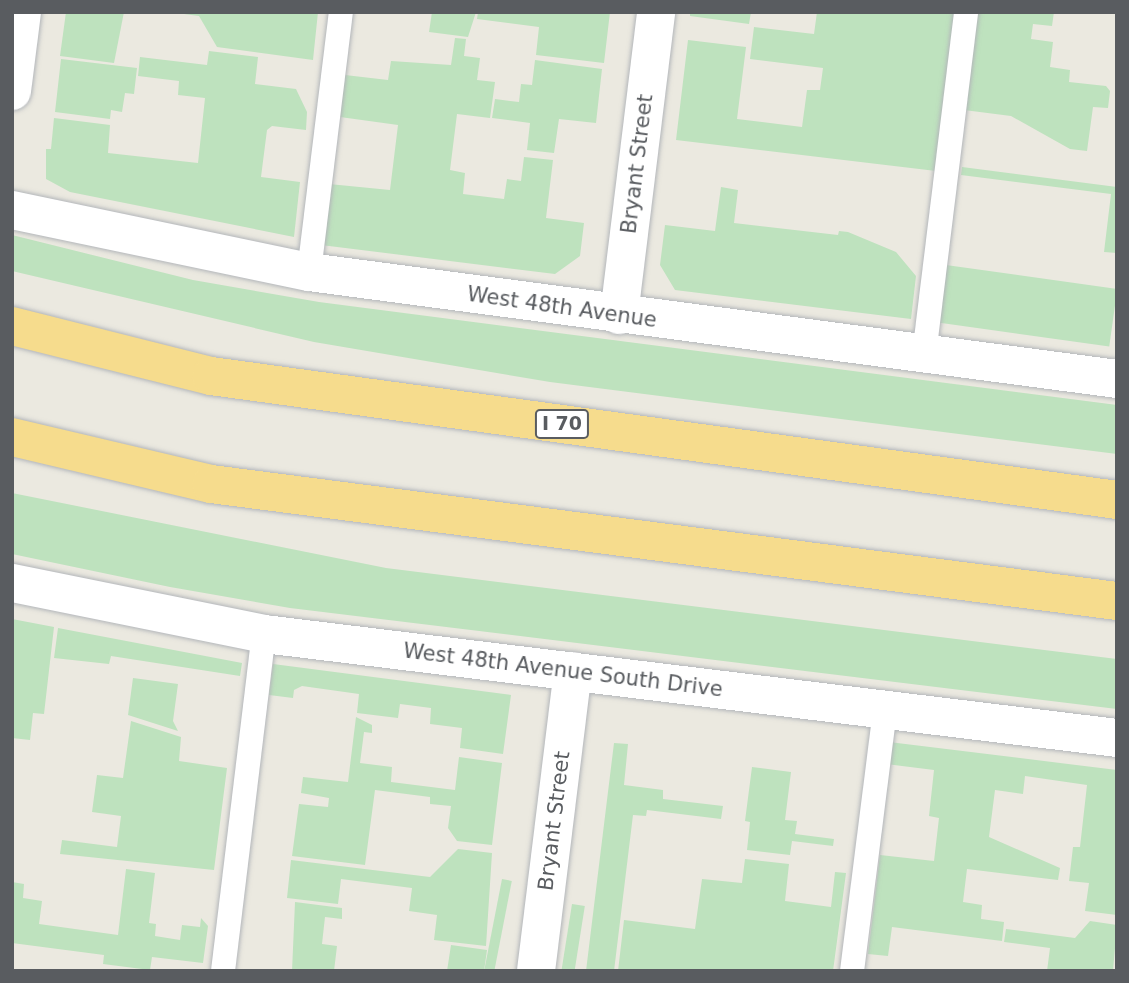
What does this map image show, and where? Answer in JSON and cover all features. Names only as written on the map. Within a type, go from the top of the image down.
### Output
[{"type":"highway","name":"I 70","points":[[12,326],[211,376],[1117,500]]},
{"type":"highway","points":[[12,437],[211,484],[1117,601]]},
{"type":"street","points":[[12,91],[22,12]]},
{"type":"street","name":"Bryant Street","points":[[618,315],[656,12]]},
{"type":"street","name":"West 48th Avenue","points":[[12,210],[309,272],[1117,379]]},
{"type":"street","name":"West 48th Avenue South Drive","points":[[12,583],[264,634],[1117,738]]},
{"type":"street","name":"Bryant Street","points":[[536,971],[573,671]]},
{"type":"lane","points":[[309,272],[341,12]]},
{"type":"lane","points":[[924,355],[966,12]]},
{"type":"lane","points":[[223,971],[264,634]]},
{"type":"lane","points":[[852,971],[885,709]]},
{"type":"green space","points":[[66,12],[124,12],[114,63],[60,56]]},
{"type":"green space","points":[[318,12],[313,60],[217,47],[199,16],[184,14]]},
{"type":"green space","points":[[432,12],[476,12],[468,37],[429,32]]},
{"type":"green space","points":[[478,12],[610,12],[604,63],[536,55],[539,27],[477,19]]},
{"type":"green space","points":[[690,12],[751,12],[749,24],[690,16]]},
{"type":"green space","points":[[817,12],[955,12],[936,171],[676,140],[688,40],[746,47],[737,119],[802,127],[807,90],[820,90],[823,68],[750,59],[754,27],[814,34]]},
{"type":"green space","points":[[976,12],[1054,12],[1052,26],[1033,24],[1031,39],[1053,42],[1050,67],[1070,70],[1069,82],[1106,86],[1110,91],[1108,108],[1093,107],[1087,151],[1070,149],[1011,116],[964,110]]},
{"type":"green space","points":[[455,38],[466,39],[464,56],[480,58],[477,80],[495,82],[490,118],[457,114],[450,170],[465,173],[463,194],[504,199],[507,179],[521,181],[524,157],[553,160],[546,218],[584,223],[580,256],[555,274],[321,245],[329,184],[390,190],[398,125],[340,117],[345,75],[388,80],[391,61],[451,65]]},
{"type":"green space","points":[[209,51],[258,57],[255,84],[296,89],[307,112],[306,130],[272,126],[267,130],[261,177],[300,182],[294,237],[70,192],[46,179],[46,149],[51,149],[54,118],[110,125],[108,153],[198,163],[205,98],[178,95],[179,81],[138,76],[140,57],[207,65]]},
{"type":"green space","points":[[61,59],[137,68],[134,94],[125,93],[122,112],[111,110],[110,119],[55,112]]},
{"type":"green space","points":[[535,60],[602,69],[596,123],[559,119],[554,153],[527,150],[530,123],[492,118],[495,99],[519,102],[521,84],[532,85]]},
{"type":"green space","points":[[962,167],[1117,187],[1117,253],[1104,252],[1111,194],[961,175]]},
{"type":"green space","points":[[721,187],[738,190],[734,223],[838,235],[839,231],[848,232],[896,252],[916,276],[911,319],[675,290],[660,265],[665,225],[715,231]]},
{"type":"green space","points":[[12,235],[193,280],[319,302],[1117,405],[1117,454],[550,382],[314,342],[12,271]]},
{"type":"green space","points":[[946,265],[1117,289],[1109,347],[938,322]]},
{"type":"green space","points":[[12,493],[386,568],[1117,659],[1117,709],[290,608],[170,587],[12,554]]},
{"type":"green space","points":[[12,619],[54,627],[44,714],[33,713],[30,740],[12,738]]},
{"type":"green space","points":[[58,628],[242,663],[240,676],[111,656],[109,664],[54,658]]},
{"type":"green space","points":[[273,664],[511,695],[503,754],[460,748],[462,728],[430,724],[431,708],[400,704],[398,718],[357,713],[359,694],[302,686],[294,690],[293,698],[269,695]]},
{"type":"green space","points":[[133,678],[178,684],[173,721],[178,731],[128,715]]},
{"type":"green space","points":[[356,717],[372,725],[372,733],[364,732],[360,763],[392,767],[391,782],[455,790],[459,757],[502,763],[492,845],[457,841],[448,828],[451,806],[430,804],[430,797],[375,790],[365,865],[292,856],[299,804],[328,807],[329,798],[301,793],[303,777],[348,782]]},
{"type":"green space","points":[[131,721],[181,737],[179,761],[227,768],[214,870],[60,854],[62,840],[117,847],[121,816],[92,812],[97,775],[123,778]]},
{"type":"green space","points":[[889,742],[1117,770],[1117,915],[1085,911],[1089,883],[1069,881],[1073,847],[1080,847],[1087,785],[1025,776],[1023,794],[995,790],[989,837],[1060,868],[1058,880],[967,869],[963,902],[982,905],[981,919],[1004,922],[1002,941],[892,927],[888,956],[868,954],[880,855],[934,861],[939,818],[929,816],[934,770],[886,764]]},
{"type":"green space","points":[[614,743],[628,744],[624,785],[663,790],[663,799],[723,806],[721,819],[647,810],[646,816],[633,815],[614,971],[586,971]]},
{"type":"green space","points":[[752,767],[791,772],[785,820],[797,821],[795,834],[834,839],[833,846],[792,841],[790,855],[747,850],[750,822],[745,821]]},
{"type":"green space","points":[[458,849],[492,853],[486,946],[434,940],[437,915],[409,911],[412,888],[341,879],[338,904],[287,898],[291,860],[430,877]]},
{"type":"green space","points":[[745,859],[789,864],[785,901],[831,907],[835,872],[846,873],[833,971],[618,971],[624,920],[695,929],[702,879],[742,883]]},
{"type":"green space","points":[[126,869],[155,873],[149,923],[156,924],[155,936],[180,940],[182,925],[200,927],[201,918],[208,926],[203,963],[152,957],[150,970],[103,964],[104,955],[12,943],[12,882],[24,884],[23,898],[42,901],[39,924],[118,935]]},
{"type":"green space","points":[[502,879],[512,881],[494,971],[484,970]]},
{"type":"green space","points":[[295,902],[342,908],[342,919],[325,917],[322,944],[337,946],[334,971],[292,971]]},
{"type":"green space","points":[[572,904],[585,906],[575,971],[562,970]]},
{"type":"green space","points":[[1090,921],[1117,925],[1113,971],[1047,971],[1050,948],[1004,942],[1006,929],[1075,938]]},
{"type":"green space","points":[[451,945],[487,950],[484,971],[447,971]]}]
